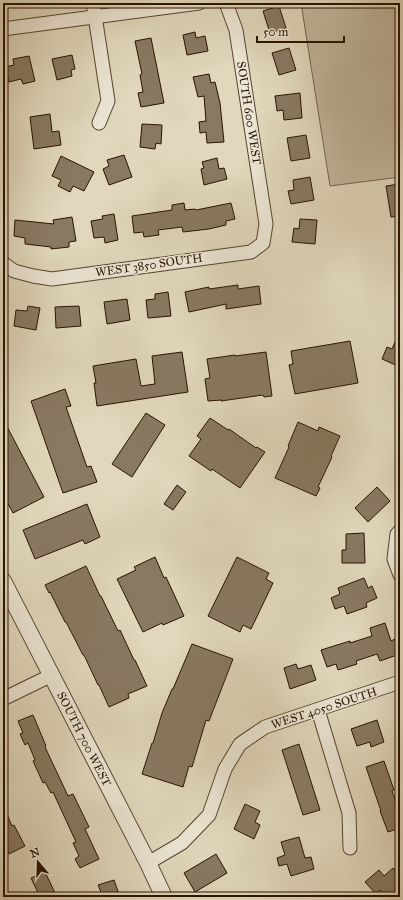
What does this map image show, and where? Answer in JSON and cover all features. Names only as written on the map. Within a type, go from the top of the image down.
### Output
[{"type":"street","points":[[93,3],[108,101],[99,123]]},
{"type":"street","points":[[3,30],[198,3]]},
{"type":"street","name":"SOUTH 600 WEST","points":[[226,3],[236,30],[266,224]]},
{"type":"street","name":"WEST 3850 SOUTH","points":[[3,263],[14,271],[52,279],[251,252],[263,243],[266,224]]},
{"type":"street","points":[[398,532],[394,559],[400,575]]},
{"type":"street","name":"SOUTH 700 WEST","points":[[3,580],[164,897]]},
{"type":"street","points":[[3,699],[52,675]]},
{"type":"street","name":"WEST 4050 SOUTH","points":[[148,863],[182,843],[209,815],[225,770],[240,744],[265,727],[400,682]]},
{"type":"street","points":[[318,710],[349,813],[350,848]]},
{"type":"shaded area","points":[[301,3],[400,3],[400,177],[330,186]]},
{"type":"building","points":[[279,6],[286,28],[270,33],[263,11]]},
{"type":"building","points":[[195,32],[196,38],[205,36],[208,51],[187,55],[183,35]]},
{"type":"building","points":[[151,38],[164,103],[141,107],[138,93],[143,92],[140,75],[142,74],[135,41]]},
{"type":"building","points":[[289,48],[296,70],[279,75],[272,53]]},
{"type":"building","points":[[72,55],[75,69],[71,70],[72,76],[57,80],[52,59]]},
{"type":"building","points":[[29,56],[35,81],[23,84],[21,79],[9,82],[5,67],[14,65],[13,59]]},
{"type":"building","points":[[209,74],[211,83],[215,82],[220,103],[224,142],[207,143],[206,132],[200,133],[199,122],[206,121],[204,96],[198,97],[193,77]]},
{"type":"building","points":[[300,93],[302,118],[284,120],[283,110],[277,111],[275,96]]},
{"type":"building","points":[[50,114],[52,132],[59,131],[61,145],[34,149],[30,117]]},
{"type":"building","points":[[142,124],[162,125],[161,144],[156,143],[155,149],[140,147]]},
{"type":"building","points":[[306,135],[310,158],[291,161],[287,138]]},
{"type":"building","points":[[124,155],[132,177],[109,185],[103,169],[109,166],[107,160]]},
{"type":"building","points":[[61,156],[94,172],[84,191],[73,186],[70,192],[58,186],[61,180],[52,176]]},
{"type":"building","points":[[217,158],[219,169],[224,168],[227,179],[204,185],[201,169],[204,168],[202,162]]},
{"type":"building","points":[[310,177],[314,200],[291,204],[288,191],[294,190],[293,180]]},
{"type":"building","points":[[400,184],[400,216],[391,217],[386,186]]},
{"type":"building","points":[[184,203],[185,210],[196,210],[231,203],[235,219],[226,221],[226,225],[209,229],[183,232],[182,227],[158,230],[159,235],[144,237],[143,232],[134,233],[132,216],[172,210],[172,205]]},
{"type":"building","points":[[114,214],[118,240],[105,243],[104,237],[94,238],[91,221],[103,219],[102,216]]},
{"type":"building","points":[[72,217],[76,241],[69,242],[69,247],[51,249],[51,247],[25,244],[25,238],[14,236],[15,220],[54,224],[53,220]]},
{"type":"building","points":[[300,219],[317,220],[315,244],[292,242],[294,228],[299,229]]},
{"type":"building","points":[[238,285],[238,289],[259,286],[261,304],[226,309],[226,304],[189,312],[185,292],[209,287],[209,289]]},
{"type":"building","points":[[168,292],[171,316],[148,318],[146,300],[155,299],[155,294]]},
{"type":"building","points":[[127,299],[130,320],[107,324],[104,302]]},
{"type":"building","points":[[28,306],[40,308],[36,330],[14,326],[16,310],[27,311]]},
{"type":"building","points":[[79,306],[81,326],[56,328],[55,307]]},
{"type":"building","points":[[400,331],[400,367],[382,359],[387,347],[392,349]]},
{"type":"building","points":[[350,341],[358,383],[295,394],[289,365],[293,364],[291,351]]},
{"type":"building","points":[[182,352],[188,392],[97,406],[94,383],[96,383],[93,366],[136,359],[141,386],[155,384],[152,356]]},
{"type":"building","points":[[266,352],[272,396],[264,397],[263,395],[221,401],[222,400],[208,401],[205,379],[210,378],[207,359]]},
{"type":"building","points":[[65,389],[71,406],[66,407],[87,467],[91,466],[97,482],[63,493],[31,401]]},
{"type":"building","points":[[146,413],[165,425],[132,477],[112,464]]},
{"type":"building","points":[[210,418],[256,448],[257,447],[265,452],[240,488],[212,469],[211,471],[189,456],[201,439],[197,436]]},
{"type":"building","points":[[3,419],[44,497],[13,513],[5,498],[8,497],[3,488]]},
{"type":"building","points":[[298,422],[318,431],[319,427],[340,436],[318,487],[320,488],[316,496],[275,478]]},
{"type":"building","points":[[177,485],[186,492],[173,510],[164,504]]},
{"type":"building","points":[[377,487],[390,501],[368,522],[355,508]]},
{"type":"building","points":[[87,504],[100,537],[85,544],[83,540],[35,559],[23,530]]},
{"type":"building","points":[[364,533],[365,563],[342,563],[342,550],[346,550],[346,534]]},
{"type":"building","points":[[155,557],[184,616],[163,625],[162,623],[143,632],[117,579],[136,570],[134,567]]},
{"type":"building","points":[[237,557],[269,573],[266,579],[273,583],[251,629],[243,625],[240,632],[208,616]]},
{"type":"building","points":[[86,566],[118,631],[120,630],[147,686],[128,694],[129,698],[109,707],[84,655],[45,585]]},
{"type":"building","points":[[364,578],[368,588],[372,586],[377,598],[366,603],[367,607],[347,614],[344,606],[335,609],[331,598],[340,594],[338,588]]},
{"type":"building","points":[[385,623],[391,641],[395,639],[400,654],[380,661],[377,654],[356,661],[357,664],[338,670],[336,664],[327,667],[321,650],[372,636],[370,628]]},
{"type":"building","points":[[192,644],[233,659],[209,721],[206,720],[192,767],[189,766],[183,787],[142,774],[162,713]]},
{"type":"building","points":[[296,664],[298,669],[311,665],[316,680],[290,689],[284,668]]},
{"type":"building","points":[[33,715],[46,746],[45,747],[68,796],[73,794],[89,827],[85,829],[99,859],[80,868],[75,859],[79,856],[73,843],[76,842],[53,792],[51,793],[45,782],[43,783],[33,761],[35,760],[28,743],[25,745],[20,734],[23,733],[18,721]]},
{"type":"building","points":[[377,720],[384,742],[371,747],[370,742],[357,746],[351,729]]},
{"type":"building","points":[[299,744],[320,810],[303,815],[282,750]]},
{"type":"building","points":[[384,761],[394,790],[392,791],[400,812],[400,828],[388,832],[366,767]]},
{"type":"building","points":[[245,804],[260,811],[255,822],[260,825],[254,839],[234,829]]},
{"type":"building","points":[[3,805],[12,826],[14,825],[25,846],[9,854],[3,842]]},
{"type":"building","points":[[299,837],[305,858],[311,857],[314,869],[291,876],[287,864],[279,866],[277,858],[285,855],[281,842]]},
{"type":"building","points":[[216,854],[227,873],[195,892],[184,873]]},
{"type":"building","points":[[393,868],[400,875],[400,887],[396,890],[400,894],[400,897],[386,897],[380,890],[376,894],[365,882],[379,870],[384,876]]},
{"type":"building","points":[[45,872],[57,897],[40,897],[31,878]]},
{"type":"building","points":[[114,880],[120,897],[103,897],[98,885]]}]
